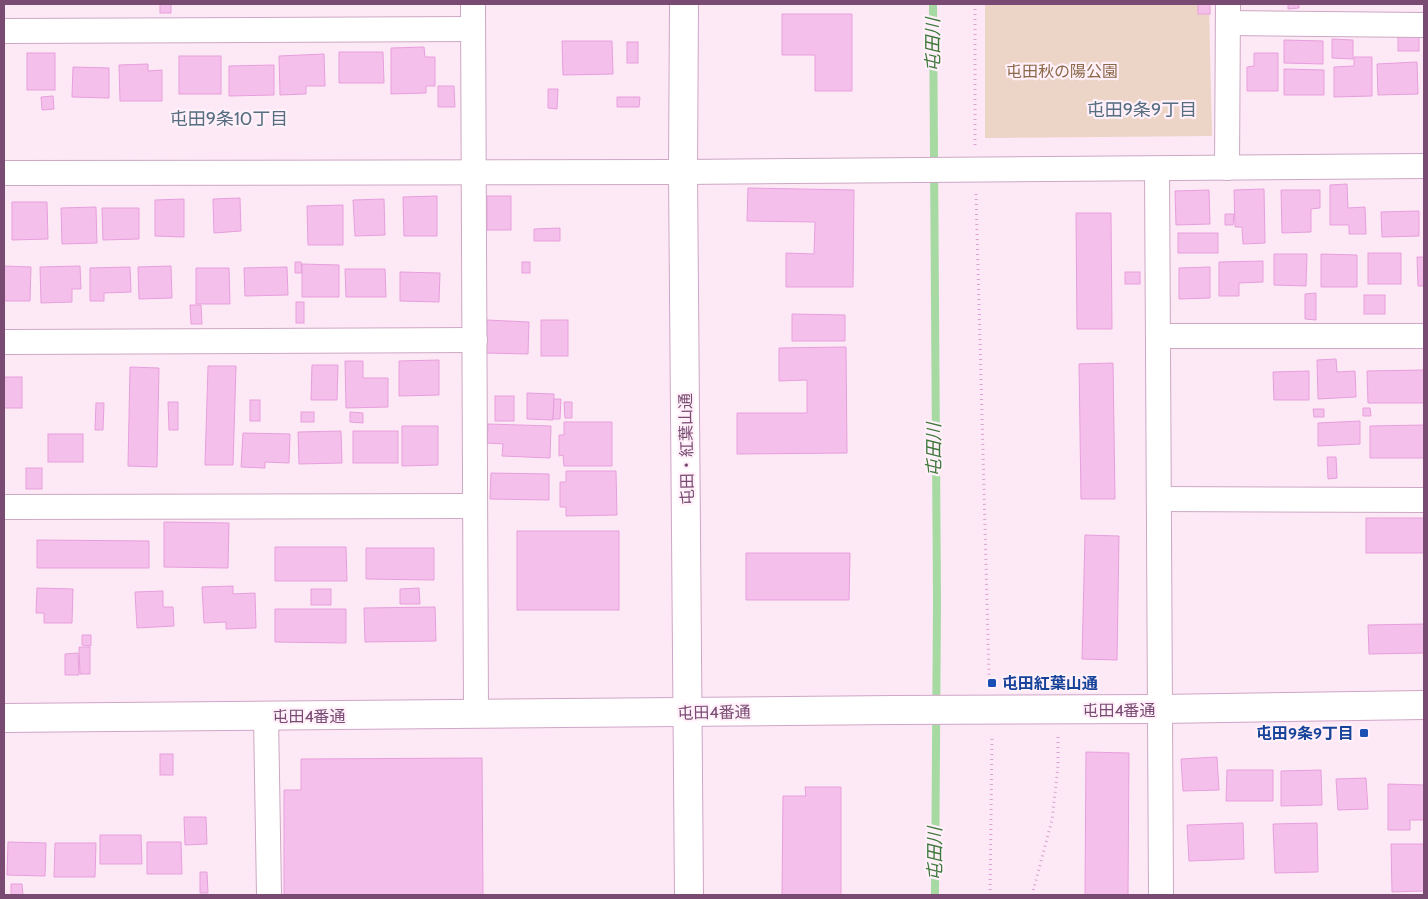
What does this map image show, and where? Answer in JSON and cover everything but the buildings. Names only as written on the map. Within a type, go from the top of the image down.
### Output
[{"type":"street","points":[[473,4],[476,714]]},
{"type":"street","name":"屯田・紅葉山通","points":[[684,4],[690,895]]},
{"type":"street","points":[[1226,168],[1228,13],[1424,25]]},
{"type":"street","points":[[4,30],[474,29]]},
{"type":"street","points":[[4,173],[684,172],[1424,166]]},
{"type":"street","points":[[1158,169],[1161,895]]},
{"type":"street","points":[[1158,336],[1424,336]]},
{"type":"street","points":[[4,342],[475,340]]},
{"type":"street","points":[[1159,499],[1424,500]]},
{"type":"street","points":[[4,507],[476,506]]},
{"type":"street","name":"屯田4番通","points":[[4,718],[894,710],[991,722],[1160,709],[1424,705]]},
{"type":"street","points":[[266,716],[268,895]]},
{"type":"path","points":[[975,4],[975,170],[989,675]]},
{"type":"path","points":[[990,895],[991,722]]},
{"type":"path","points":[[1032,895],[1052,820],[1058,766],[1058,733]]},
{"type":"green space","name":"屯田秋の陽公園","points":[[985,4],[1209,4],[1212,136],[985,138]]},
{"type":"waterway","name":"屯田川","points":[[933,4],[937,601],[935,895]]},
{"type":"place","name":"屯田紅葉山通","points":[[992,683]]},
{"type":"place","name":"屯田9条9丁目","points":[[1364,733]]},
{"type":"district","name":"屯田9条9丁目","points":[[1142,110]]},
{"type":"district","name":"屯田9条10丁目","points":[[229,119]]}]
